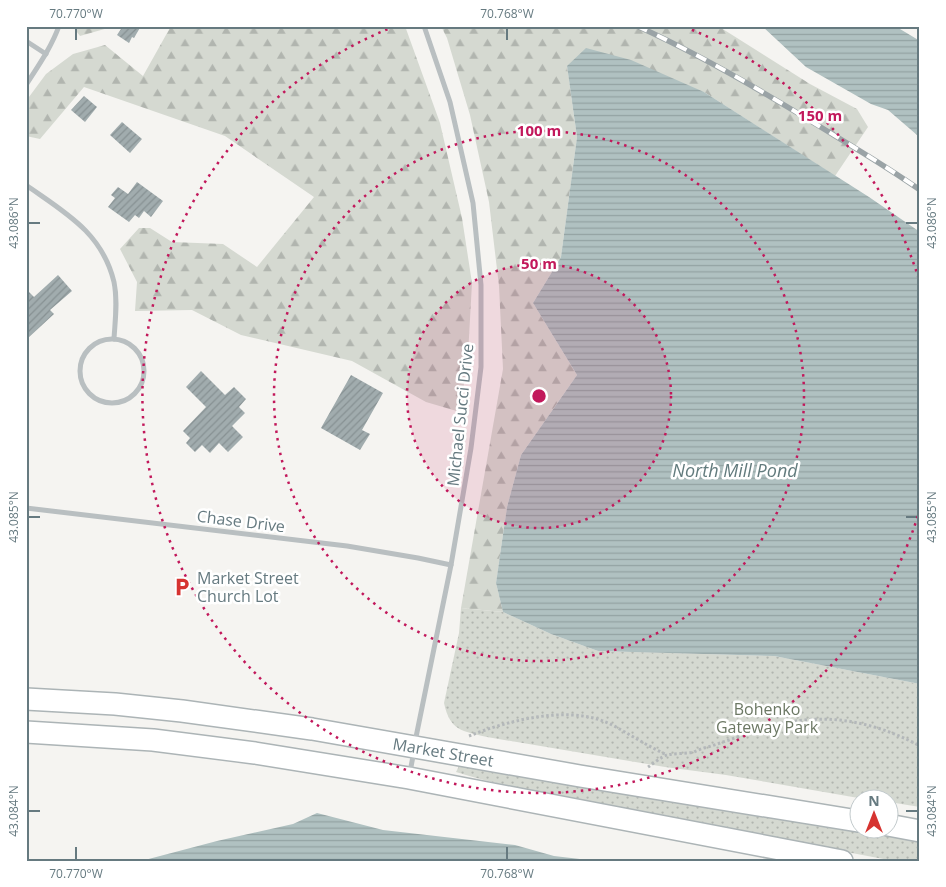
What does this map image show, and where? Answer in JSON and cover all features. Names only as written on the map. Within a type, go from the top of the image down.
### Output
[{"type":"main road","name":"Market Street","points":[[26,699],[116,704],[312,729],[580,776],[848,819]]},
{"type":"main road","name":"Market Street","points":[[26,732],[152,740],[215,747],[409,778],[842,861]]},
{"type":"main road","points":[[898,827],[920,830]]},
{"type":"street","points":[[26,85],[46,54],[59,26]]},
{"type":"street","name":"Michael Succi Drive","points":[[409,778],[472,448],[481,367],[481,285],[473,203],[450,102],[424,26]]},
{"type":"street","points":[[26,41],[46,54]]},
{"type":"street","points":[[26,185],[85,229],[98,245],[108,263],[114,283],[116,303],[114,339]]},
{"type":"street","points":[[114,339],[124,342],[140,356],[143,376],[140,386],[133,395],[114,403],[94,398],[81,381],[80,371],[81,361],[86,351],[94,344],[114,339]]},
{"type":"street","name":"Chase Drive","points":[[26,508],[347,546],[451,565]]},
{"type":"path","points":[[469,736],[512,722],[575,715],[604,721],[667,755]]},
{"type":"path","points":[[648,767],[667,755],[694,752],[766,728],[805,720],[845,720],[865,724],[902,736],[920,746]]},
{"type":"green space","points":[[73,26],[109,26],[108,28],[80,36]]},
{"type":"green space","points":[[171,26],[405,26],[440,123],[462,218],[472,283],[468,355],[460,412],[426,402],[352,361],[241,335],[192,310],[135,311],[137,282],[120,249],[139,228],[150,228],[172,242],[223,244],[257,267],[314,197],[225,136],[84,87],[40,139],[26,136],[26,101],[46,74],[73,54],[105,45],[143,76]]},
{"type":"green space","points":[[441,26],[718,26],[810,84],[857,109],[868,127],[835,176],[704,92],[567,66],[577,137],[561,257],[533,303],[577,375],[521,455],[507,507],[496,583],[503,612],[461,608],[503,369],[499,286],[489,202],[470,115],[447,38]]},
{"type":"green space","name":"Bohenko Gateway Park","points":[[461,608],[503,612],[551,634],[598,651],[774,656],[920,684],[920,807],[898,803],[898,790],[848,790],[848,796],[487,737],[464,731],[458,728],[450,719],[444,703],[459,633]]},
{"type":"green space","points":[[459,766],[848,828],[848,840],[898,840],[898,836],[920,840],[920,861],[894,861],[508,786],[456,772]]},
{"type":"water","points":[[762,26],[895,26],[920,41],[920,139],[888,110],[871,104],[806,67]]},
{"type":"water","name":"North Mill Pond","points":[[586,48],[631,60],[704,92],[869,197],[920,232],[920,684],[774,656],[598,651],[551,634],[503,612],[496,583],[507,507],[521,455],[577,375],[533,303],[561,257],[577,137],[567,66]]},
{"type":"water","points":[[317,813],[383,830],[515,845],[554,856],[597,861],[141,861],[293,824]]},
{"type":"building","points":[[117,26],[141,26],[129,43],[117,35],[121,29]]},
{"type":"building","points":[[84,96],[97,107],[85,122],[71,110]]},
{"type":"building","points":[[122,122],[142,139],[130,153],[110,135]]},
{"type":"building","points":[[137,182],[163,201],[151,217],[144,211],[139,218],[135,215],[129,222],[108,207],[115,198],[111,195],[118,187],[128,194]]},
{"type":"building","points":[[58,275],[72,291],[50,310],[54,314],[28,338],[26,336],[26,289],[34,297]]},
{"type":"building","points":[[201,371],[225,395],[234,387],[246,399],[239,407],[245,413],[232,426],[243,437],[228,452],[219,443],[210,453],[202,445],[195,452],[186,443],[190,438],[183,431],[206,407],[186,387]]},
{"type":"building","points":[[351,375],[383,393],[362,430],[370,434],[360,450],[321,428]]},
{"type":"railway","points":[[637,26],[683,48],[749,84],[894,172],[920,190]]},
{"type":"place","name":"Market Street Church Lot","points":[[182,587]]}]
